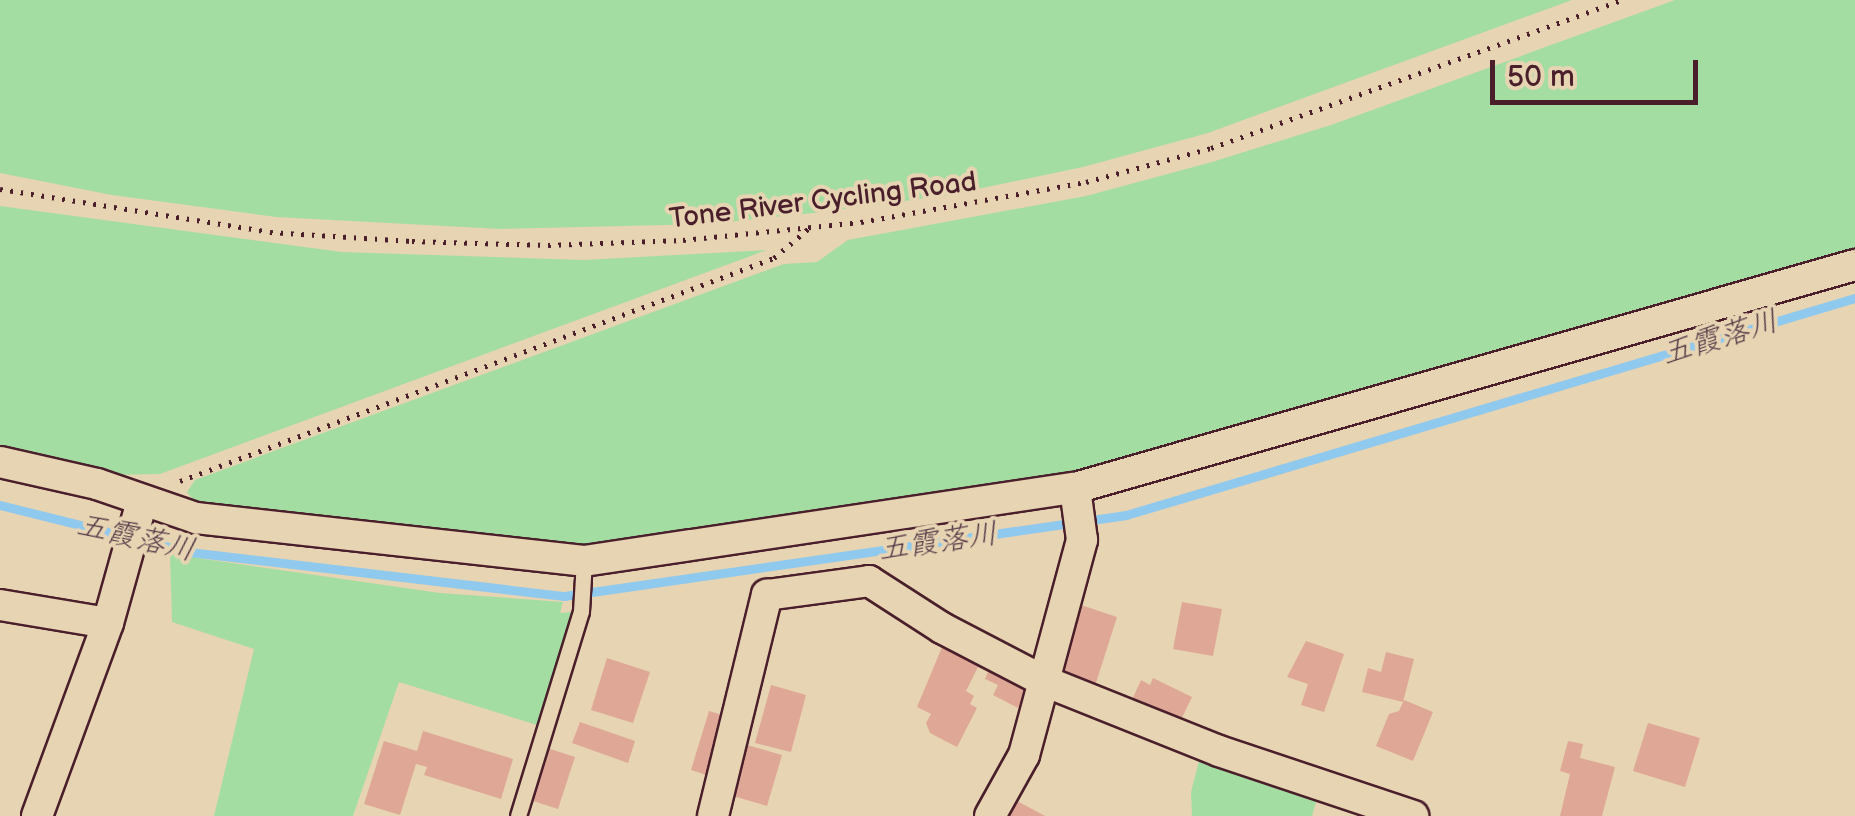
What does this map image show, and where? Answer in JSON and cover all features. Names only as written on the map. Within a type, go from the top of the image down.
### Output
[{"type":"street","points":[[0,462],[97,484],[140,508],[583,568],[1076,496],[1855,265]]},
{"type":"street","points":[[990,816],[1024,754],[1082,540],[1076,496]]},
{"type":"street","points":[[37,816],[108,623],[140,508]]},
{"type":"street","points":[[713,816],[767,595],[869,581],[942,628],[1044,681],[1219,751],[1412,816]]},
{"type":"street","points":[[0,604],[108,623]]},
{"type":"lane","points":[[518,816],[581,611],[583,568]]},
{"type":"path","name":"Tone River Cycling Road","points":[[0,190],[270,232],[412,241],[548,245],[683,240],[810,228],[976,204],[1086,182],[1211,148],[1622,0]]},
{"type":"path","points":[[140,508],[189,476],[774,258],[810,228]]},
{"type":"green space","points":[[0,0],[1572,0],[1208,133],[1083,167],[949,195],[823,212],[708,224],[501,229],[276,217],[112,195],[0,173]]},
{"type":"green space","points":[[1675,0],[1855,0],[1855,253],[1090,475],[591,549],[197,505],[187,492],[195,480],[784,264],[817,262],[848,240],[1086,196],[1212,162],[1331,125]]},
{"type":"green space","points":[[0,206],[342,252],[584,260],[767,250],[160,474],[110,475],[0,450]]},
{"type":"green space","points":[[170,554],[440,593],[563,602],[560,613],[574,612],[537,725],[399,682],[353,816],[214,816],[254,649],[172,622]]},
{"type":"green space","points":[[1200,757],[1319,792],[1312,816],[1192,816],[1191,792]]},
{"type":"building","points":[[1182,602],[1222,609],[1213,656],[1173,649]]},
{"type":"building","points":[[1078,604],[1117,617],[1095,686],[1056,674]]},
{"type":"building","points":[[945,640],[1030,683],[1018,708],[993,695],[998,685],[985,679],[988,672],[978,667],[966,691],[974,696],[970,704],[977,708],[957,747],[930,733],[926,723],[931,714],[917,707]]},
{"type":"building","points":[[1306,641],[1344,654],[1324,712],[1301,705],[1308,684],[1287,677]]},
{"type":"building","points":[[1386,652],[1414,659],[1403,702],[1362,692],[1368,668],[1381,672]]},
{"type":"building","points":[[607,658],[650,672],[633,723],[591,710]]},
{"type":"building","points":[[1153,678],[1192,697],[1180,722],[1132,700],[1141,680],[1150,685]]},
{"type":"building","points":[[771,685],[806,695],[791,752],[755,743]]},
{"type":"building","points":[[1404,700],[1433,712],[1413,761],[1376,746],[1389,714],[1399,711]]},
{"type":"building","points":[[709,711],[729,717],[710,776],[691,770]]},
{"type":"building","points":[[580,722],[635,741],[628,763],[572,743]]},
{"type":"building","points":[[1648,723],[1700,738],[1685,787],[1633,771]]},
{"type":"building","points":[[423,731],[513,759],[501,799],[424,775],[427,767],[416,764],[400,815],[364,804],[384,741],[417,751]]},
{"type":"building","points":[[1568,741],[1583,744],[1580,758],[1615,767],[1602,816],[1560,816],[1570,774],[1560,771]]},
{"type":"building","points":[[747,745],[782,755],[767,806],[733,796]]},
{"type":"building","points":[[547,748],[575,757],[558,809],[530,800]]},
{"type":"building","points":[[1015,800],[1045,816],[1007,816]]},
{"type":"waterway","name":"五霞落川","points":[[0,505],[189,552],[564,596],[1126,515],[1855,298]]}]
